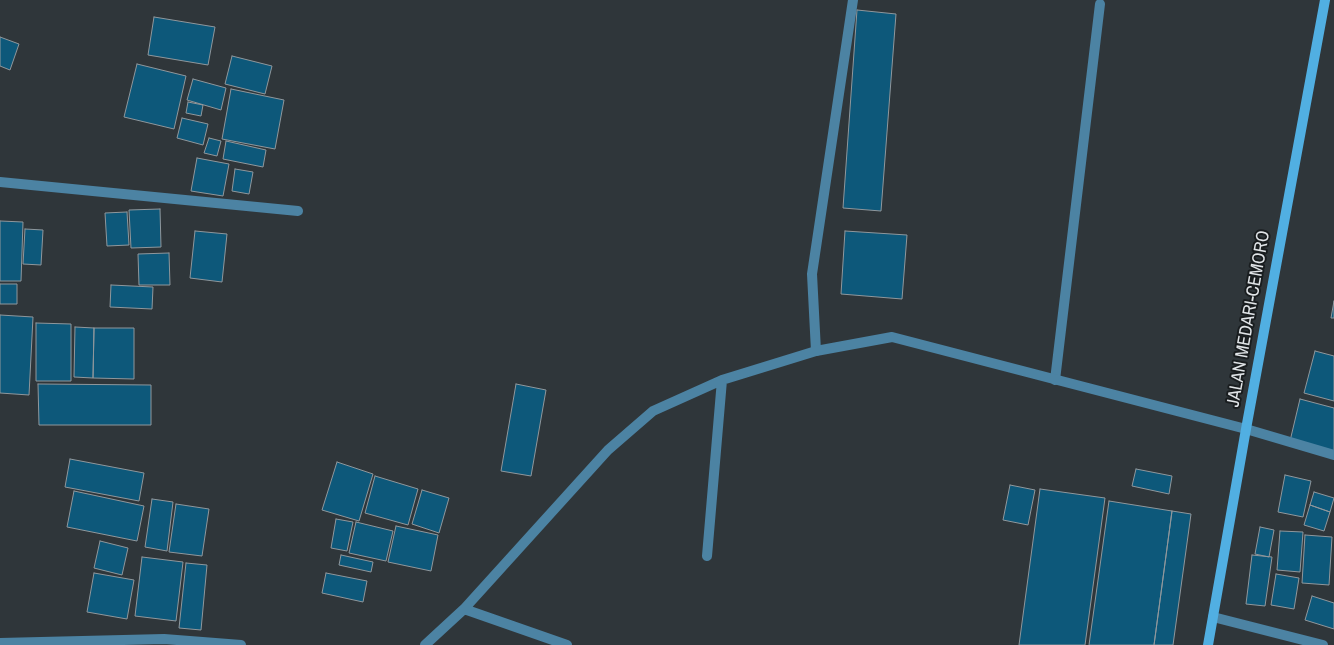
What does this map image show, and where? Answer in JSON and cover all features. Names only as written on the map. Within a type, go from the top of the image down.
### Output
[{"type":"street","points":[[816,351],[812,274],[854,0]]},
{"type":"street","name":"JALAN MEDARI-CEMORO","points":[[1208,645],[1324,0]]},
{"type":"street","points":[[1055,380],[1100,4]]},
{"type":"street","points":[[0,182],[298,211]]},
{"type":"street","points":[[426,645],[464,608],[608,450],[653,412],[722,380],[816,351],[892,337],[1246,429],[1334,455]]},
{"type":"street","points":[[707,556],[722,380]]},
{"type":"street","points":[[464,608],[567,645]]},
{"type":"street","points":[[1213,616],[1323,645]]},
{"type":"street","points":[[0,643],[79,643],[164,639],[240,645]]},
{"type":"building","points":[[857,10],[896,14],[881,211],[843,208]]},
{"type":"building","points":[[154,17],[215,27],[208,65],[148,55]]},
{"type":"building","points":[[0,37],[19,44],[10,70],[0,66]]},
{"type":"building","points":[[232,56],[272,66],[265,94],[225,84]]},
{"type":"building","points":[[137,64],[186,76],[174,129],[124,117]]},
{"type":"building","points":[[193,79],[226,88],[221,110],[187,100]]},
{"type":"building","points":[[231,89],[284,100],[275,149],[222,139]]},
{"type":"building","points":[[188,102],[203,105],[201,116],[186,113]]},
{"type":"building","points":[[182,118],[208,124],[203,145],[177,138]]},
{"type":"building","points":[[209,138],[221,141],[217,156],[204,153]]},
{"type":"building","points":[[226,141],[266,150],[263,167],[223,159]]},
{"type":"building","points":[[197,158],[229,164],[223,196],[191,191]]},
{"type":"building","points":[[235,169],[253,172],[249,194],[232,191]]},
{"type":"building","points":[[160,209],[161,247],[131,248],[129,210]]},
{"type":"building","points":[[127,212],[129,245],[107,246],[105,213]]},
{"type":"building","points":[[0,221],[23,222],[21,281],[0,281]]},
{"type":"building","points":[[25,229],[43,230],[41,265],[23,264]]},
{"type":"building","points":[[195,231],[227,234],[222,282],[190,278]]},
{"type":"building","points":[[845,231],[907,235],[902,299],[841,294]]},
{"type":"building","points":[[169,253],[170,285],[139,285],[138,254]]},
{"type":"building","points":[[0,284],[17,284],[17,304],[0,304]]},
{"type":"building","points":[[111,285],[153,287],[152,309],[110,307]]},
{"type":"building","points":[[1334,301],[1334,318],[1331,318]]},
{"type":"building","points":[[0,315],[33,317],[29,395],[0,393]]},
{"type":"building","points":[[36,323],[71,324],[71,381],[36,381]]},
{"type":"building","points":[[75,327],[94,328],[93,378],[74,377]]},
{"type":"building","points":[[94,328],[134,328],[134,379],[93,378]]},
{"type":"building","points":[[1315,351],[1334,356],[1334,401],[1304,393]]},
{"type":"building","points":[[38,384],[151,385],[151,425],[39,425]]},
{"type":"building","points":[[516,384],[546,390],[531,476],[501,471]]},
{"type":"building","points":[[1300,399],[1334,408],[1334,453],[1290,441]]},
{"type":"building","points":[[70,459],[144,473],[139,501],[65,487]]},
{"type":"building","points":[[337,462],[373,474],[359,521],[322,510]]},
{"type":"building","points":[[1136,469],[1172,476],[1169,494],[1132,486]]},
{"type":"building","points":[[1285,475],[1311,481],[1303,517],[1278,512]]},
{"type":"building","points":[[375,476],[418,489],[408,525],[365,513]]},
{"type":"building","points":[[1010,485],[1035,490],[1028,525],[1003,520]]},
{"type":"building","points":[[1040,489],[1105,498],[1085,645],[1019,645]]},
{"type":"building","points":[[422,490],[449,498],[439,533],[412,524]]},
{"type":"building","points":[[74,491],[144,506],[137,541],[67,527]]},
{"type":"building","points":[[1314,492],[1334,498],[1330,512],[1310,505]]},
{"type":"building","points":[[152,499],[173,502],[167,551],[145,547]]},
{"type":"building","points":[[1109,501],[1172,511],[1154,645],[1089,645]]},
{"type":"building","points":[[176,504],[209,509],[202,556],[169,552]]},
{"type":"building","points":[[1310,505],[1330,512],[1324,531],[1304,525]]},
{"type":"building","points":[[1172,511],[1191,514],[1173,645],[1154,645]]},
{"type":"building","points":[[336,519],[353,522],[347,551],[331,548]]},
{"type":"building","points":[[356,522],[393,531],[386,561],[349,553]]},
{"type":"building","points":[[396,526],[438,535],[431,571],[388,562]]},
{"type":"building","points":[[1260,527],[1274,530],[1269,557],[1255,554]]},
{"type":"building","points":[[1280,531],[1303,532],[1300,572],[1277,570]]},
{"type":"building","points":[[1305,535],[1332,537],[1329,585],[1302,583]]},
{"type":"building","points":[[100,541],[128,548],[122,575],[94,568]]},
{"type":"building","points":[[341,555],[373,562],[371,572],[339,565]]},
{"type":"building","points":[[1252,555],[1272,557],[1265,606],[1246,604]]},
{"type":"building","points":[[142,557],[183,562],[176,621],[135,616]]},
{"type":"building","points":[[186,563],[207,565],[201,630],[179,628]]},
{"type":"building","points":[[94,573],[134,580],[127,619],[87,612]]},
{"type":"building","points":[[326,573],[367,581],[363,602],[322,593]]},
{"type":"building","points":[[1276,574],[1299,578],[1294,609],[1271,605]]},
{"type":"building","points":[[1312,596],[1334,603],[1334,629],[1305,620]]}]
